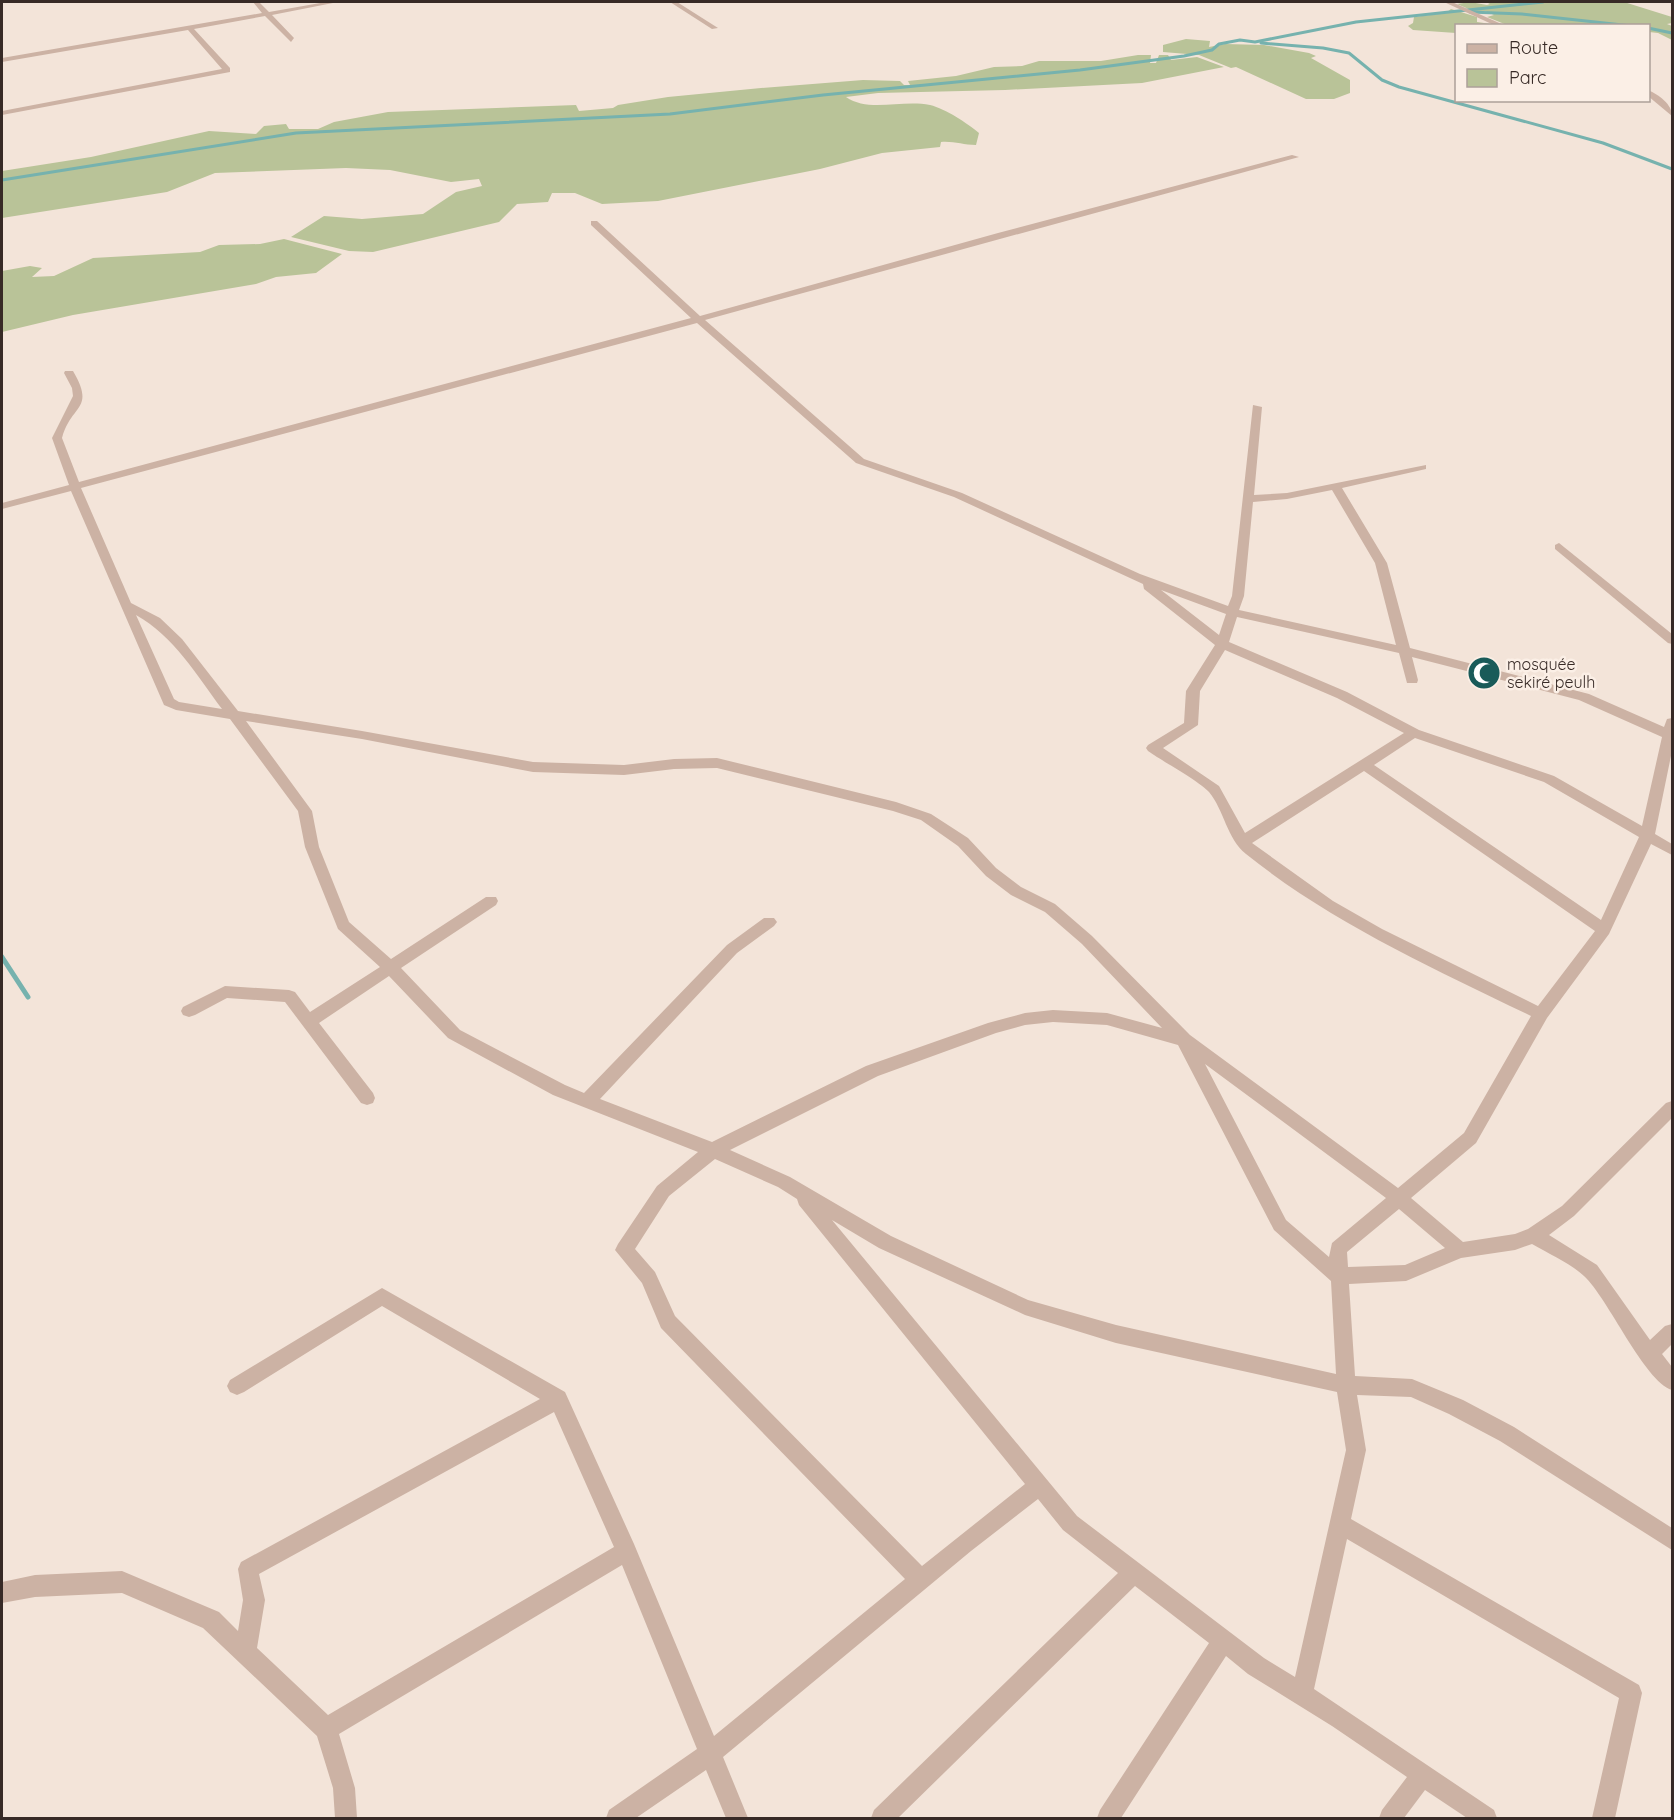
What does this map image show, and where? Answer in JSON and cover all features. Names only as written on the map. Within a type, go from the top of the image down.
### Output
[{"type":"street","points":[[256,2],[291,40]]},
{"type":"street","points":[[2,60],[335,2]]},
{"type":"street","points":[[673,2],[714,28]]},
{"type":"street","points":[[1447,2],[1498,24]]},
{"type":"street","points":[[2,113],[227,70],[189,27]]},
{"type":"street","points":[[1650,92],[1672,96]]},
{"type":"street","points":[[1650,93],[1661,100],[1672,114]]},
{"type":"street","points":[[2,506],[1295,157]]},
{"type":"street","points":[[594,223],[698,319],[860,461],[958,495],[1136,577],[1232,612],[1402,650],[1584,697],[1672,731],[1647,836],[1604,930],[1541,1014],[1470,1138],[1338,1249],[1346,1385],[1356,1450],[1302,1694]]},
{"type":"street","points":[[69,373],[78,390],[77,397],[57,438],[84,512],[169,702],[176,706],[234,714],[533,767],[624,770],[674,764],[717,763],[896,807],[926,817],[963,842],[991,872],[1016,891],[1050,908],[1087,940],[1184,1040],[1400,1199],[1460,1250]]},
{"type":"street","points":[[1257,407],[1238,596],[1222,644],[1193,691],[1191,725],[1153,748],[1214,789],[1244,841],[1264,860],[1347,916],[1432,961],[1541,1014]]},
{"type":"street","points":[[1248,499],[1287,496],[1422,467]]},
{"type":"street","points":[[1335,485],[1381,563],[1402,650],[1412,680]]},
{"type":"street","points":[[1559,547],[1672,640]]},
{"type":"street","points":[[1136,577],[1222,644],[1342,695],[1414,733],[1549,779],[1672,850]]},
{"type":"street","points":[[128,606],[156,621],[178,642],[305,811],[312,847],[343,925],[391,968],[454,1034],[559,1090],[713,1150],[796,1188],[885,1242],[1026,1307],[1116,1334],[1346,1385],[1412,1388],[1456,1407],[1507,1434],[1672,1540]]},
{"type":"street","points":[[1244,841],[1414,733]]},
{"type":"street","points":[[1364,765],[1604,930]]},
{"type":"street","points":[[308,1022],[491,901]]},
{"type":"street","points":[[587,1101],[732,949],[769,922]]},
{"type":"street","points":[[189,1011],[225,992],[289,996],[367,1098]]},
{"type":"street","points":[[921,1580],[668,1322],[649,1278],[624,1250],[663,1191],[713,1150],[872,1071],[1025,1019],[1053,1016],[1107,1019],[1184,1040],[1280,1225],[1338,1276],[1406,1273],[1460,1250],[1515,1242],[1534,1235],[1568,1211],[1672,1108]]},
{"type":"street","points":[[796,1188],[1070,1522],[1256,1666],[1302,1694],[1486,1818]]},
{"type":"street","points":[[1534,1235],[1591,1271],[1649,1354],[1672,1382]]},
{"type":"street","points":[[237,1386],[382,1296],[558,1400],[627,1551],[736,1818]]},
{"type":"street","points":[[1649,1354],[1672,1332]]},
{"type":"street","points":[[244,1652],[254,1600],[248,1569],[558,1400]]},
{"type":"street","points":[[616,1818],[710,1754],[1040,1485]]},
{"type":"street","points":[[1339,1523],[1631,1693],[1604,1818]]},
{"type":"street","points":[[326,1729],[627,1551]]},
{"type":"street","points":[[882,1818],[1134,1572]]},
{"type":"street","points":[[2,1596],[35,1586],[122,1582],[211,1620],[326,1729],[344,1788],[346,1818]]},
{"type":"street","points":[[1108,1818],[1223,1641]]},
{"type":"street","points":[[1390,1818],[1422,1776]]},
{"type":"green space","points":[[1470,2],[1487,5],[1490,4],[1486,2],[1624,2],[1672,17],[1672,23],[1667,24],[1672,26],[1672,40],[1658,33],[1650,32],[1650,24],[1504,24],[1487,17],[1494,15],[1485,11],[1478,13],[1457,4]]},
{"type":"green space","points":[[1451,9],[1477,17],[1477,22],[1491,24],[1455,24],[1455,33],[1413,30],[1408,26],[1413,23],[1414,17],[1446,13]]},
{"type":"green space","points":[[1186,39],[1210,41],[1209,47],[1225,44],[1264,45],[1309,53],[1316,56],[1311,58],[1350,80],[1350,93],[1334,99],[1306,99],[1236,67],[1231,68],[1199,55],[1163,52],[1163,45]]},
{"type":"green space","points":[[1151,55],[1150,63],[1156,63],[1159,55],[1168,55],[1171,60],[1197,57],[1224,67],[1142,83],[1005,90],[878,93],[846,97],[865,104],[908,103],[936,107],[979,133],[976,145],[941,142],[940,147],[882,153],[820,169],[658,201],[602,204],[575,193],[552,193],[548,202],[517,204],[499,222],[373,252],[349,251],[291,237],[324,216],[362,219],[423,214],[456,192],[482,186],[479,179],[451,182],[390,170],[346,168],[215,173],[167,192],[2,218],[2,171],[91,157],[209,131],[256,134],[264,126],[286,124],[289,129],[318,129],[334,122],[388,112],[576,105],[579,111],[613,108],[618,105],[668,97],[863,80],[900,81],[904,85],[910,85],[908,81],[956,76],[994,67],[1022,66],[1039,61],[1101,61]]},
{"type":"green space","points":[[284,239],[342,254],[316,273],[276,277],[256,284],[73,315],[2,332],[2,271],[30,266],[42,268],[32,277],[54,276],[93,258],[200,252],[219,245],[260,244]]},
{"type":"waterway","points":[[2,180],[296,133],[670,114],[823,95],[1080,70],[1184,56],[1212,50],[1219,44],[1240,40],[1255,42],[1356,22],[1543,2]]},
{"type":"waterway","points":[[1470,12],[1522,14],[1614,24]]},
{"type":"waterway","points":[[1650,28],[1672,33]]},
{"type":"waterway","points":[[1261,43],[1323,48],[1349,53],[1382,80],[1399,87],[1603,143],[1672,169]]},
{"type":"waterway","points":[[2,957],[28,997]]},
{"type":"place","name":"mosquée sekiré peulh","points":[[1484,673]]}]
